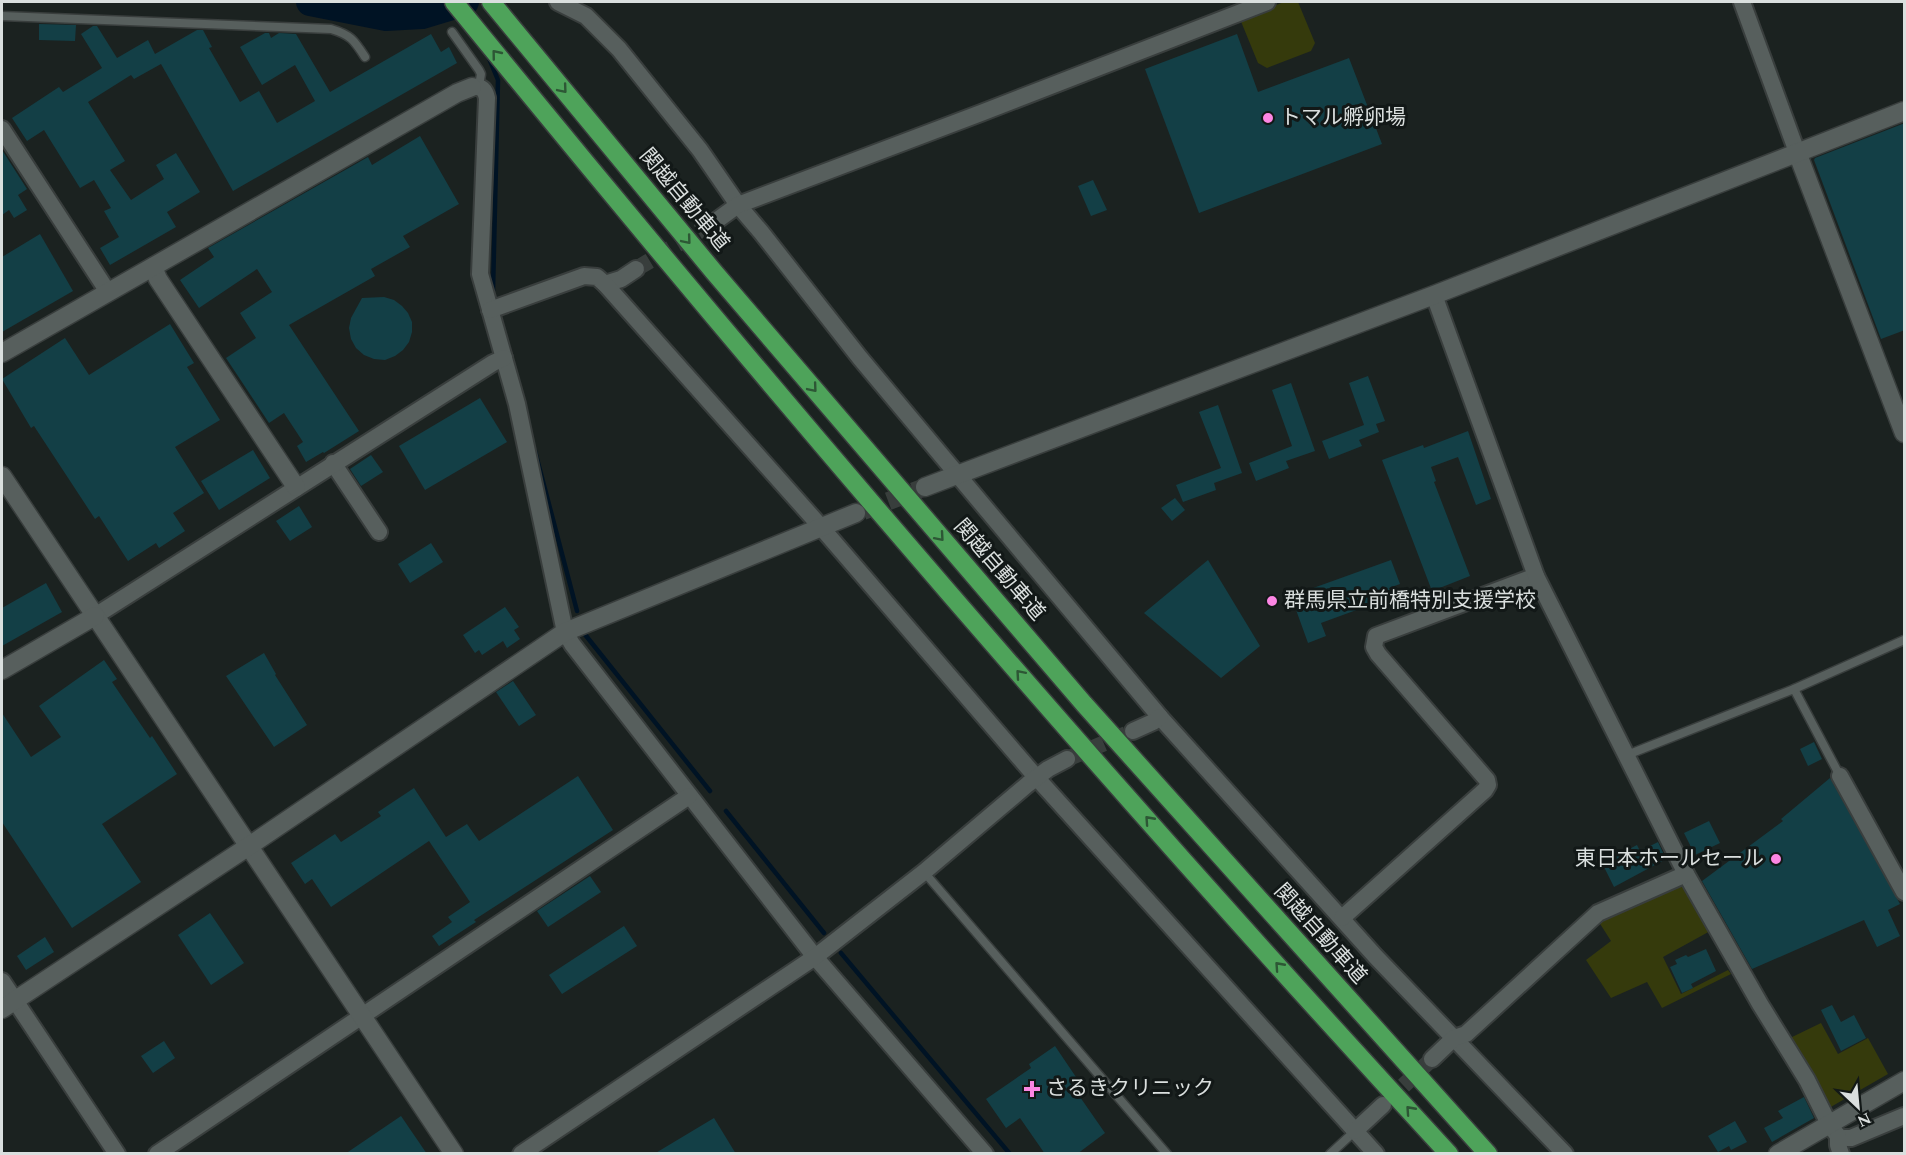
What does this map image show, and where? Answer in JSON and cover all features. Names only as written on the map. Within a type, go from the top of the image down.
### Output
[{"type":"highway","points":[[454,2],[857,484],[1062,722],[1449,1154]]},
{"type":"highway","name":"関越自動車道","points":[[491,2],[714,272],[1084,704],[1488,1154]]},
{"type":"street","points":[[558,2],[586,16],[619,49],[700,150],[738,205],[853,350],[1160,717],[1342,918],[1565,1154]]},
{"type":"street","points":[[716,221],[738,205],[1267,2]]},
{"type":"street","points":[[1742,2],[1905,433]]},
{"type":"street","points":[[2,353],[457,93],[476,86],[483,89],[487,98],[480,274],[517,404],[565,632],[815,957],[985,1154]]},
{"type":"street","points":[[925,487],[1434,295],[1905,111]]},
{"type":"street","points":[[2,129],[108,292]]},
{"type":"street","points":[[153,267],[165,289],[296,487]]},
{"type":"street","points":[[605,284],[621,279],[636,269]]},
{"type":"street","points":[[490,310],[584,276],[597,277],[605,284],[821,527],[1036,777],[1376,1154]]},
{"type":"street","points":[[1434,295],[1536,576],[1686,874],[1760,1004],[1808,1080],[1833,1130],[1841,1154]]},
{"type":"street","points":[[2,670],[95,616],[333,463],[504,358]]},
{"type":"street","points":[[333,463],[379,532]]},
{"type":"street","points":[[2,476],[454,1154]]},
{"type":"street","points":[[8,1005],[249,846],[565,632],[856,513]]},
{"type":"street","points":[[1342,918],[1477,798],[1488,785],[1487,780],[1378,654],[1374,647],[1377,636],[1536,576]]},
{"type":"street","points":[[1133,731],[1160,717]]},
{"type":"street","points":[[521,1154],[815,957],[924,872],[1036,777],[1067,759]]},
{"type":"street","points":[[1840,776],[1905,892]]},
{"type":"street","points":[[157,1154],[689,796]]},
{"type":"street","points":[[1432,1059],[1454,1038],[1466,1034],[1598,914],[1686,874]]},
{"type":"street","points":[[2,981],[8,1005],[117,1154]]},
{"type":"street","points":[[1778,1154],[1833,1130],[1905,1081]]},
{"type":"street","points":[[1354,1131],[1383,1105]]},
{"type":"street","points":[[1833,1130],[1842,1138],[1851,1138],[1905,1116]]},
{"type":"lane","points":[[2,16],[331,29],[347,34],[356,42],[365,57]]},
{"type":"lane","points":[[452,32],[481,74],[476,86]]},
{"type":"lane","points":[[1627,755],[1794,689],[1905,640]]},
{"type":"lane","points":[[1794,689],[1840,776]]},
{"type":"lane","points":[[924,872],[1167,1154]]},
{"type":"lane","points":[[1330,1154],[1354,1131]]},
{"type":"green space","points":[[1284,2],[1298,2],[1315,43],[1311,51],[1267,68],[1258,63],[1240,19]]},
{"type":"green space","points":[[1683,879],[1712,930],[1663,957],[1681,994],[1728,970],[1731,974],[1662,1008],[1647,982],[1611,998],[1586,960],[1611,941],[1597,919]]},
{"type":"green space","points":[[1821,1023],[1838,1054],[1868,1038],[1888,1074],[1829,1108],[1790,1038]]},
{"type":"building","points":[[39,24],[76,25],[75,41],[39,40]]},
{"type":"building","points":[[97,26],[117,58],[148,40],[155,54],[197,30],[203,30],[212,47],[209,48],[240,102],[259,91],[277,123],[315,101],[295,65],[262,85],[240,47],[265,33],[269,33],[271,38],[279,33],[296,34],[330,92],[431,34],[441,52],[449,47],[457,63],[233,191],[161,64],[134,79],[131,75],[88,102],[125,161],[110,170],[131,200],[164,179],[156,165],[176,153],[200,192],[167,212],[176,227],[110,265],[100,248],[119,237],[104,211],[111,208],[94,180],[80,188],[44,130],[27,141],[12,118],[59,87],[63,92],[102,68],[81,34]]},
{"type":"building","name":"トマル孵卵場","points":[[1237,34],[1258,92],[1349,58],[1382,144],[1199,213],[1145,69]]},
{"type":"building","points":[[1905,123],[1905,330],[1881,339],[1814,160]]},
{"type":"building","points":[[420,136],[459,204],[403,236],[410,247],[371,269],[375,276],[289,325],[359,431],[306,462],[297,446],[303,442],[284,413],[269,423],[226,358],[256,338],[240,313],[272,292],[257,269],[199,308],[180,280],[214,257],[208,248],[368,157],[372,165]]},
{"type":"building","points":[[2,150],[27,189],[18,195],[27,210],[14,218],[9,210],[2,215]]},
{"type":"building","points":[[1093,180],[1107,210],[1091,216],[1078,186]]},
{"type":"building","points":[[40,234],[73,291],[2,332],[2,257]]},
{"type":"building","points":[[384,297],[402,306],[412,322],[409,342],[395,356],[385,360],[364,355],[356,348],[349,328],[351,318],[362,298]]},
{"type":"building","points":[[170,324],[194,363],[187,367],[220,420],[175,447],[204,493],[173,513],[185,531],[159,548],[156,543],[128,561],[99,516],[95,519],[34,426],[31,428],[2,379],[65,338],[89,375]]},
{"type":"building","points":[[1368,376],[1385,421],[1376,424],[1379,432],[1359,440],[1362,446],[1329,459],[1322,441],[1364,425],[1349,383]]},
{"type":"building","points":[[1291,383],[1315,451],[1286,461],[1289,468],[1256,481],[1249,463],[1292,446],[1272,390]]},
{"type":"building","points":[[480,398],[507,442],[425,490],[399,446]]},
{"type":"building","points":[[1218,405],[1242,473],[1214,483],[1216,490],[1183,502],[1176,485],[1221,468],[1199,412]]},
{"type":"building","points":[[1468,431],[1491,499],[1476,505],[1458,457],[1431,467],[1436,481],[1434,482],[1470,576],[1432,591],[1382,460],[1423,445],[1424,448]]},
{"type":"building","points":[[253,450],[270,478],[219,510],[201,481]]},
{"type":"building","points":[[371,455],[383,472],[361,486],[350,469]]},
{"type":"building","points":[[1175,498],[1185,510],[1172,521],[1161,508]]},
{"type":"building","points":[[299,506],[312,527],[290,541],[276,521]]},
{"type":"building","points":[[431,543],[443,562],[410,583],[398,564]]},
{"type":"building","points":[[1208,560],[1260,646],[1221,678],[1144,613]]},
{"type":"building","points":[[1391,560],[1400,584],[1389,588],[1392,597],[1321,623],[1326,636],[1308,643],[1291,596]]},
{"type":"building","points":[[46,583],[62,612],[2,646],[2,608]]},
{"type":"building","points":[[505,607],[519,627],[514,630],[520,639],[507,648],[503,641],[482,655],[479,650],[475,653],[463,635]]},
{"type":"building","points":[[264,653],[275,675],[307,725],[274,747],[226,676]]},
{"type":"building","points":[[104,660],[117,679],[112,682],[177,774],[102,824],[141,882],[72,928],[2,822],[2,713],[31,757],[61,737],[39,706]]},
{"type":"building","points":[[513,681],[536,715],[519,726],[496,692]]},
{"type":"building","points":[[1814,742],[1822,759],[1808,766],[1800,749]]},
{"type":"building","points":[[578,776],[613,830],[474,920],[476,922],[439,946],[432,936],[452,922],[448,917],[470,902],[429,841],[331,907],[312,879],[305,884],[291,863],[335,834],[341,842],[381,816],[378,812],[414,788],[446,837],[467,824],[479,841]]},
{"type":"building","points":[[1830,778],[1900,904],[1888,910],[1900,936],[1877,947],[1864,920],[1752,969],[1702,881],[1783,821],[1781,819]]},
{"type":"building","points":[[1709,821],[1720,843],[1695,855],[1684,833]]},
{"type":"building","points":[[1658,842],[1666,859],[1614,887],[1602,863],[1637,845],[1640,851]]},
{"type":"building","points":[[590,876],[601,892],[548,927],[537,911]]},
{"type":"building","points":[[210,913],[244,963],[211,985],[178,935]]},
{"type":"building","points":[[624,926],[637,946],[562,994],[549,975]]},
{"type":"building","points":[[45,937],[54,952],[26,970],[17,956]]},
{"type":"building","points":[[1706,949],[1716,971],[1691,984],[1693,988],[1682,993],[1670,967],[1677,964],[1675,960]]},
{"type":"building","points":[[1832,1005],[1841,1022],[1854,1015],[1866,1038],[1841,1051],[1821,1010]]},
{"type":"building","points":[[164,1041],[175,1058],[153,1073],[141,1056]]},
{"type":"building","points":[[1055,1046],[1078,1080],[1071,1084],[1105,1133],[1077,1154],[1045,1154],[1020,1118],[1006,1128],[986,1099],[1031,1068],[1029,1064]]},
{"type":"building","points":[[1804,1097],[1814,1118],[1772,1142],[1764,1128],[1783,1118],[1778,1111]]},
{"type":"building","points":[[401,1116],[427,1154],[345,1154]]},
{"type":"building","points":[[714,1118],[736,1154],[654,1154]]},
{"type":"building","points":[[1735,1121],[1747,1142],[1731,1150],[1729,1146],[1718,1152],[1708,1136]]},
{"type":"waterway","points":[[310,2],[386,17],[422,15],[465,2]]},
{"type":"waterway","points":[[488,56],[498,80],[493,291]]},
{"type":"waterway","points":[[535,451],[577,611]]},
{"type":"waterway","points":[[583,632],[710,791]]},
{"type":"waterway","points":[[726,811],[824,933]]},
{"type":"waterway","points":[[841,953],[1010,1154]]},
{"type":"tunnel","points":[[636,269],[716,221]]},
{"type":"tunnel","points":[[863,511],[925,487]]},
{"type":"tunnel","points":[[1067,759],[1133,731]]},
{"type":"tunnel","points":[[1386,1102],[1432,1059]]},
{"type":"place","name":"トマル孵卵場","points":[[1268,118]]},
{"type":"place","name":"群馬県立前橋特別支援学校","points":[[1272,601]]},
{"type":"place","name":"東日本ホールセール","points":[[1776,859]]},
{"type":"place","name":"さるきクリニック","points":[[1032,1089]]}]
